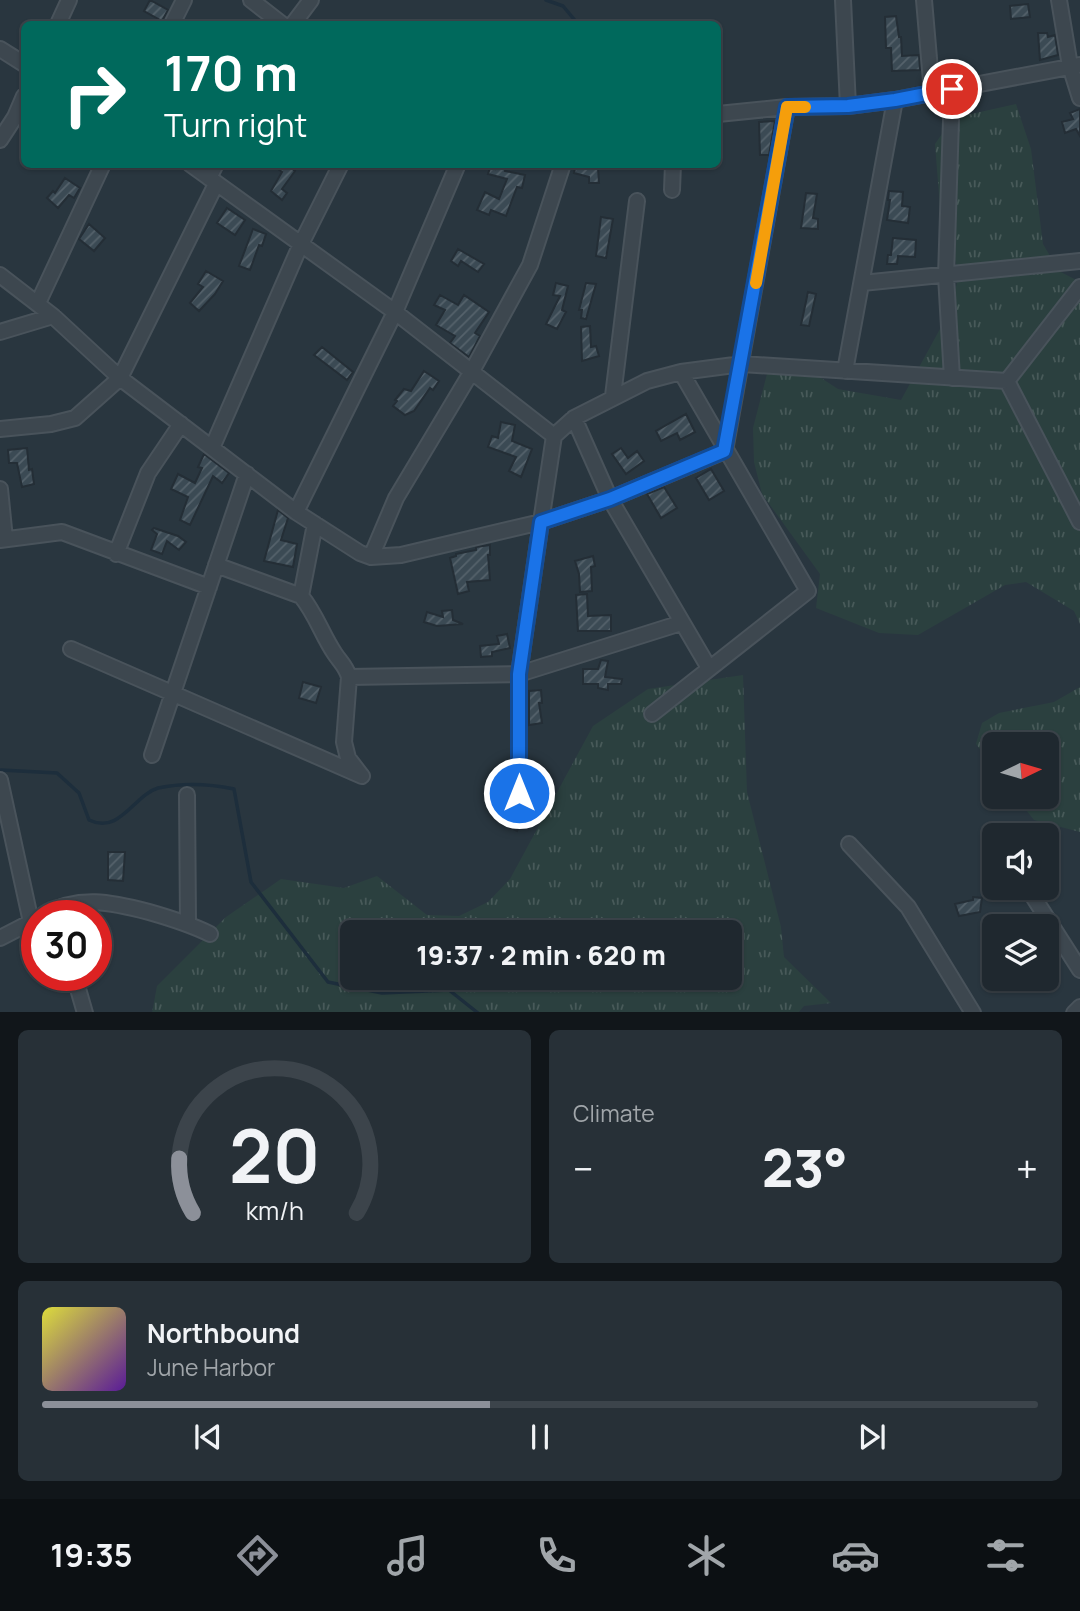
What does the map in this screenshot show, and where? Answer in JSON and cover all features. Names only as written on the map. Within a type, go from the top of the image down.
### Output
[{"type":"street","points":[[59,21],[69,0]]},
{"type":"street","points":[[174,21],[184,0]]},
{"type":"street","points":[[251,0],[278,21]]},
{"type":"street","points":[[295,21],[311,0]]},
{"type":"street","points":[[843,0],[848,106]]},
{"type":"street","points":[[924,0],[932,93]]},
{"type":"street","points":[[1059,0],[1080,98]]},
{"type":"street","points":[[0,49],[21,62]]},
{"type":"street","points":[[721,114],[787,107],[848,106],[895,100],[1075,66]]},
{"type":"street","points":[[952,89],[946,276],[952,378]]},
{"type":"street","points":[[845,371],[895,100]]},
{"type":"street","points":[[0,140],[21,103]]},
{"type":"street","points":[[724,451],[787,107]]},
{"type":"street","points":[[38,303],[101,168]]},
{"type":"street","points":[[195,168],[395,312],[554,436]]},
{"type":"street","points":[[0,429],[51,424],[75,418],[120,378],[212,181],[215,168]]},
{"type":"street","points":[[212,448],[300,246],[339,168]]},
{"type":"street","points":[[296,512],[395,312],[456,168]]},
{"type":"street","points":[[371,557],[396,498],[472,371],[530,265],[563,168]]},
{"type":"street","points":[[672,190],[673,168]]},
{"type":"street","points":[[613,396],[637,201]]},
{"type":"street","points":[[862,283],[1080,261]]},
{"type":"street","points":[[0,275],[38,303],[120,378],[296,512],[360,553],[371,557],[401,555],[541,522],[610,499],[724,451]]},
{"type":"street","points":[[1007,381],[1080,287]]},
{"type":"street","points":[[0,332],[53,316]]},
{"type":"street","points":[[519,793],[519,674],[541,522],[554,436],[574,418],[647,381],[681,372],[741,364],[1007,381]]},
{"type":"street","points":[[652,714],[808,590],[724,451],[681,372]]},
{"type":"street","points":[[1007,381],[1080,522]]},
{"type":"street","points":[[574,418],[610,499],[709,668]]},
{"type":"street","points":[[116,554],[148,473],[181,424]]},
{"type":"street","points":[[152,755],[247,474]]},
{"type":"street","points":[[0,489],[3,540],[62,532],[208,587]]},
{"type":"street","points":[[301,596],[315,524]]},
{"type":"street","points":[[71,649],[362,776],[348,758],[344,742],[349,677],[346,667],[335,656],[311,608],[301,596],[216,565]]},
{"type":"street","points":[[349,677],[519,674],[681,623]]},
{"type":"street","points":[[0,780],[39,900]]},
{"type":"street","points":[[187,795],[188,923]]},
{"type":"street","points":[[849,844],[908,907],[973,1012]]},
{"type":"street","points":[[1035,900],[1080,970]]},
{"type":"street","points":[[112,903],[188,923],[211,934]]},
{"type":"street","points":[[0,938],[21,928]]},
{"type":"street","points":[[79,991],[85,1012]]},
{"type":"green space","points":[[1016,104],[1031,149],[1043,244],[1059,271],[1080,282],[1080,624],[1074,611],[1026,582],[1005,585],[918,635],[879,633],[816,608],[820,574],[762,494],[754,462],[753,428],[767,374],[812,372],[838,389],[901,400],[951,309],[959,274],[940,208],[935,144],[953,118]]},
{"type":"green space","points":[[743,675],[747,792],[781,927],[784,957],[831,1003],[804,1006],[799,1012],[152,1012],[157,986],[226,917],[281,879],[344,888],[377,876],[427,915],[459,916],[488,902],[510,879],[593,726],[648,689]]},
{"type":"green space","points":[[1080,687],[1080,832],[1059,827],[1059,823],[1034,820],[1025,809],[1059,809],[1059,732],[982,732],[982,752],[976,744],[982,723],[999,713],[1054,702]]},
{"type":"building","points":[[150,0],[168,10],[162,21],[144,11]]},
{"type":"building","points":[[1028,4],[1030,17],[1011,19],[1010,6]]},
{"type":"building","points":[[896,16],[902,56],[919,55],[920,70],[892,71],[891,48],[886,48],[885,17]]},
{"type":"building","points":[[1038,33],[1047,33],[1048,37],[1055,35],[1058,55],[1040,60]]},
{"type":"building","points":[[1080,109],[1080,136],[1076,129],[1065,133],[1062,122],[1073,119],[1070,113]]},
{"type":"building","points":[[775,121],[769,155],[760,155],[759,122]]},
{"type":"building","points":[[277,168],[292,168],[295,171],[282,189],[287,193],[282,200],[271,191],[282,172]]},
{"type":"building","points":[[490,168],[506,168],[505,171],[525,175],[522,188],[517,187],[506,216],[491,210],[489,215],[477,210],[485,192],[499,199],[507,179],[488,174]]},
{"type":"building","points":[[575,168],[598,168],[599,183],[589,183],[589,177],[574,173]]},
{"type":"building","points":[[65,178],[80,188],[74,198],[69,195],[58,208],[47,198],[53,191],[55,193]]},
{"type":"building","points":[[889,191],[903,192],[902,206],[910,207],[908,223],[887,220]]},
{"type":"building","points":[[806,193],[817,194],[813,218],[818,219],[818,229],[801,228]]},
{"type":"building","points":[[227,208],[245,220],[235,235],[217,223]]},
{"type":"building","points":[[601,217],[613,219],[606,258],[596,256]]},
{"type":"building","points":[[89,224],[105,238],[94,251],[79,239]]},
{"type":"building","points":[[253,229],[266,234],[250,270],[239,266]]},
{"type":"building","points":[[893,238],[916,240],[915,257],[898,256],[897,264],[887,264]]},
{"type":"building","points":[[458,249],[484,264],[478,272],[461,261],[458,266],[451,261]]},
{"type":"building","points":[[206,271],[223,281],[199,311],[190,303],[203,287],[198,284]]},
{"type":"building","points":[[556,283],[568,286],[562,310],[566,312],[557,329],[546,324],[560,296],[553,295]]},
{"type":"building","points":[[586,283],[596,284],[586,319],[581,318],[582,310],[579,310]]},
{"type":"building","points":[[808,292],[816,294],[809,326],[801,325]]},
{"type":"building","points":[[440,295],[458,305],[464,295],[489,312],[475,333],[480,336],[469,357],[450,343],[455,336],[436,325],[445,310],[434,305]]},
{"type":"building","points":[[590,326],[591,347],[596,346],[599,356],[582,361],[581,327]]},
{"type":"building","points":[[322,347],[353,372],[347,380],[314,355]]},
{"type":"building","points":[[424,371],[439,381],[433,390],[430,388],[414,411],[405,415],[393,406],[397,401],[395,400],[404,389],[411,391]]},
{"type":"building","points":[[686,414],[695,432],[680,440],[677,433],[661,441],[656,431]]},
{"type":"building","points":[[501,422],[515,425],[512,441],[532,449],[521,477],[509,471],[516,457],[488,447],[492,436],[498,438]]},
{"type":"building","points":[[27,448],[29,470],[32,469],[34,484],[22,487],[17,463],[9,463],[8,450]]},
{"type":"building","points":[[621,448],[628,458],[637,451],[644,461],[626,474],[612,454]]},
{"type":"building","points":[[204,454],[229,473],[222,483],[213,476],[190,525],[180,520],[188,497],[171,489],[178,474],[195,483],[202,468],[198,467]]},
{"type":"building","points":[[711,469],[724,491],[709,500],[696,478]]},
{"type":"building","points":[[664,487],[677,508],[661,518],[647,494]]},
{"type":"building","points":[[278,510],[288,518],[281,540],[297,544],[293,567],[264,561]]},
{"type":"building","points":[[154,528],[178,536],[186,542],[179,550],[167,541],[162,554],[151,550],[157,534],[152,530]]},
{"type":"building","points":[[490,545],[490,580],[467,582],[469,591],[458,594],[450,558],[476,550],[476,547]]},
{"type":"building","points":[[593,556],[595,566],[591,567],[592,591],[580,592],[575,561]]},
{"type":"building","points":[[587,594],[588,616],[611,615],[611,631],[578,631],[576,595]]},
{"type":"building","points":[[452,610],[453,620],[463,624],[437,626],[424,622],[427,612],[443,617],[442,611]]},
{"type":"building","points":[[507,634],[510,648],[492,652],[492,656],[481,657],[480,646],[499,644],[497,636]]},
{"type":"building","points":[[601,660],[608,661],[605,677],[622,679],[621,684],[608,684],[608,690],[598,688],[598,684],[583,684],[583,669],[598,669]]},
{"type":"building","points":[[303,682],[321,687],[316,703],[299,698]]},
{"type":"building","points":[[541,690],[542,703],[539,703],[542,723],[529,725],[529,691]]},
{"type":"building","points":[[500,794],[511,803],[513,800],[523,802],[516,820],[521,822],[517,831],[505,825],[508,817],[492,804]]},
{"type":"building","points":[[108,852],[125,852],[123,881],[108,880]]},
{"type":"building","points":[[973,897],[982,898],[980,912],[959,916],[955,904],[973,900]]},
{"type":"waterway","points":[[546,0],[563,6],[576,21]]},
{"type":"waterway","points":[[1,770],[57,773],[79,793],[89,820],[100,823],[118,818],[149,792],[158,788],[196,785],[234,789],[251,882],[328,982],[382,993],[449,990],[477,1012]]},
{"type":"slow traffic","points":[[756,283],[787,107],[805,107]]},
{"type":"route","points":[[519,793],[519,674],[541,522],[610,499],[724,451],[787,107],[848,106],[952,89]]}]
